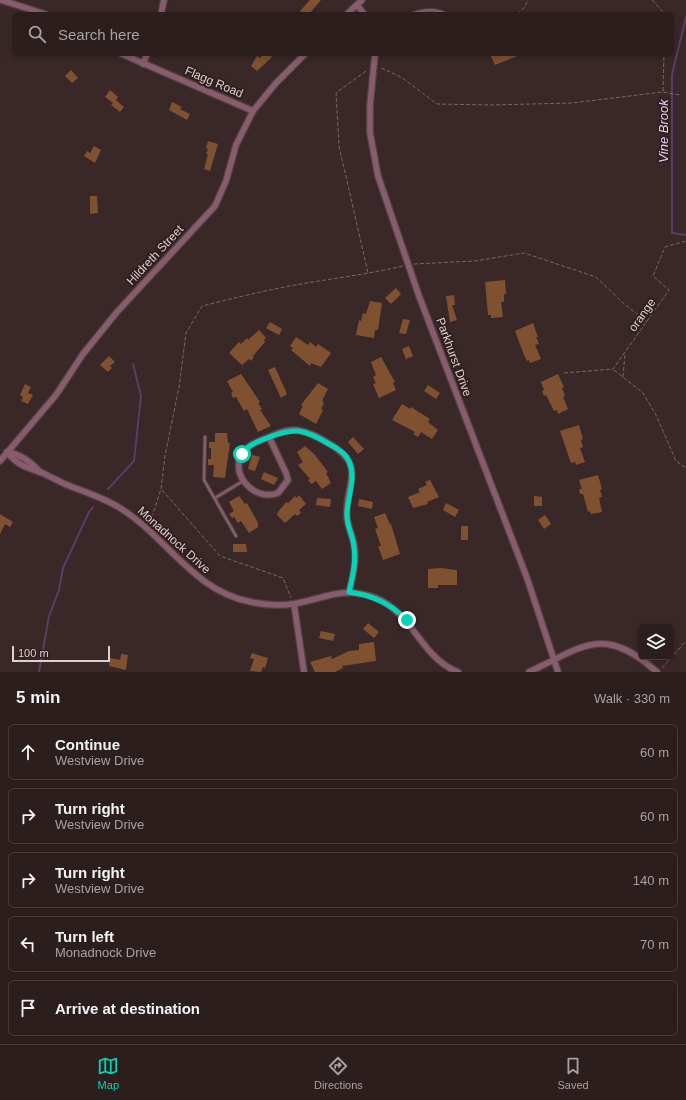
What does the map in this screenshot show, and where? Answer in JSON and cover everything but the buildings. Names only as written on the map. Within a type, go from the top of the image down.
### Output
[{"type":"street","points":[[1,0],[39,12]]},
{"type":"street","points":[[161,12],[164,0]]},
{"type":"street","points":[[349,12],[362,0]]},
{"type":"street","points":[[357,5],[362,12]]},
{"type":"street","name":"Flagg Road","points":[[126,56],[253,111]]},
{"type":"street","points":[[143,64],[147,56]]},
{"type":"street","name":"Hildreth Street","points":[[0,461],[56,395],[87,349],[117,312],[215,206],[226,181],[236,145],[253,111],[271,88],[303,56]]},
{"type":"street","name":"Parkhurst Drive","points":[[375,56],[370,105],[372,149],[378,176],[407,264],[526,578],[554,660]]},
{"type":"street","points":[[269,437],[288,478],[286,484],[278,493],[269,495],[251,488],[243,481],[238,468],[242,454],[250,445],[269,437],[288,430],[302,431],[338,449],[349,460],[352,474],[347,518],[355,553],[354,570],[349,592]]},
{"type":"street","name":"Monadnock Drive","points":[[7,452],[13,460],[31,470],[41,472],[58,481],[106,500],[129,513],[188,570],[216,590],[236,599],[254,603],[276,605],[294,604],[328,594],[349,592],[369,596],[392,607],[407,620],[435,658],[446,667],[458,672]]},
{"type":"street","points":[[294,604],[304,672]]},
{"type":"street","points":[[529,672],[585,645],[608,643],[626,649],[658,672]]},
{"type":"street","points":[[554,660],[558,672]]},
{"type":"lane","points":[[417,12],[437,10],[442,12]]},
{"type":"lane","points":[[205,437],[204,480],[215,498],[219,509],[236,536]]},
{"type":"lane","points":[[215,498],[243,481]]},
{"type":"path","points":[[519,12],[524,8],[528,0]]},
{"type":"path","points":[[652,0],[663,12]]},
{"type":"path","points":[[664,56],[664,92]]},
{"type":"path","points":[[368,274],[339,146],[336,93],[374,65],[401,77],[437,104],[491,106],[572,104],[664,92],[680,95]]},
{"type":"path","name":"orange","points":[[613,369],[668,290],[653,276],[665,247],[686,241]]},
{"type":"path","points":[[148,530],[161,489],[165,456],[179,387],[186,334],[202,306],[313,282],[368,274],[407,264],[475,261],[524,252],[596,277],[622,302],[647,322]]},
{"type":"path","points":[[623,377],[625,353]]},
{"type":"path","points":[[564,373],[613,369],[643,393],[656,415],[676,461],[686,468]]},
{"type":"path","points":[[161,489],[220,556],[283,578],[294,604]]},
{"type":"path","points":[[658,672],[686,641]]},
{"type":"waterway","name":"Vine Brook","points":[[686,17],[672,75],[672,233],[686,235]]},
{"type":"waterway","points":[[108,489],[134,461],[141,396],[133,364]]},
{"type":"waterway","points":[[39,672],[49,616],[59,590],[63,568],[89,512],[93,507]]},
{"type":"route","points":[[242,454],[250,445],[288,430],[308,433],[345,454],[352,468],[352,482],[347,523],[354,542],[355,553],[354,570],[349,592],[362,594],[381,600],[407,620]]}]
